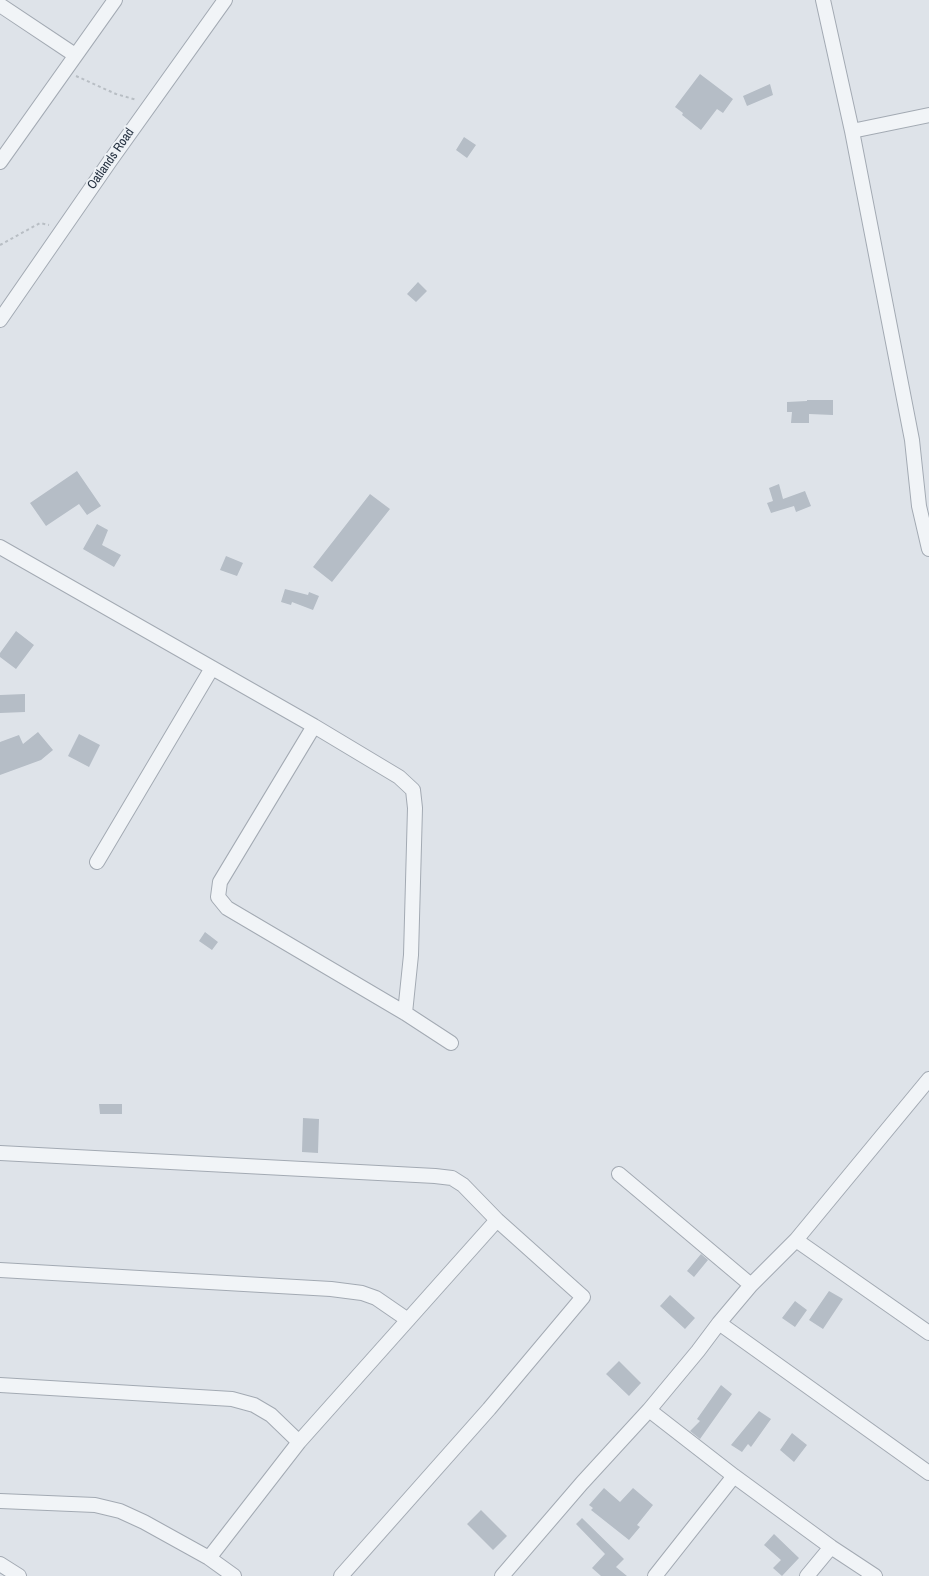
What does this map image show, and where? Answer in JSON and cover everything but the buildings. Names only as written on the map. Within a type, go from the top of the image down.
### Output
[{"type":"street","points":[[0,162],[115,0]]},
{"type":"street","name":"Oatlands Road","points":[[0,320],[63,228],[225,0]]},
{"type":"street","points":[[823,0],[852,131],[912,440],[919,506],[929,549]]},
{"type":"street","points":[[0,4],[75,56]]},
{"type":"street","points":[[852,131],[929,115]]},
{"type":"street","points":[[0,547],[314,726],[399,777],[413,790],[415,808],[411,956],[404,1013]]},
{"type":"street","points":[[97,862],[212,668]]},
{"type":"street","points":[[314,726],[220,882],[218,897],[227,908],[404,1013],[451,1043]]},
{"type":"street","points":[[502,1576],[582,1483],[649,1410],[751,1285],[796,1240],[929,1079]]},
{"type":"street","points":[[0,1153],[452,1178],[463,1185],[497,1220],[583,1297],[489,1409],[340,1576]]},
{"type":"street","points":[[619,1174],[751,1285]]},
{"type":"street","points":[[209,1558],[299,1442],[497,1220]]},
{"type":"street","points":[[796,1240],[929,1333]]},
{"type":"street","points":[[0,1270],[323,1288],[362,1293],[376,1298],[408,1320]]},
{"type":"street","points":[[719,1323],[929,1473]]},
{"type":"street","points":[[0,1385],[232,1399],[254,1405],[271,1415],[299,1442]]},
{"type":"street","points":[[649,1410],[734,1476],[831,1547],[875,1576]]},
{"type":"street","points":[[655,1576],[678,1549],[734,1476]]},
{"type":"street","points":[[0,1501],[95,1505],[120,1511],[209,1558],[234,1576]]},
{"type":"street","points":[[807,1576],[831,1547]]},
{"type":"street","points":[[0,1564],[19,1576]]},
{"type":"path","points":[[64,71],[116,94],[151,103]]},
{"type":"path","points":[[0,245],[40,223],[63,228]]}]
